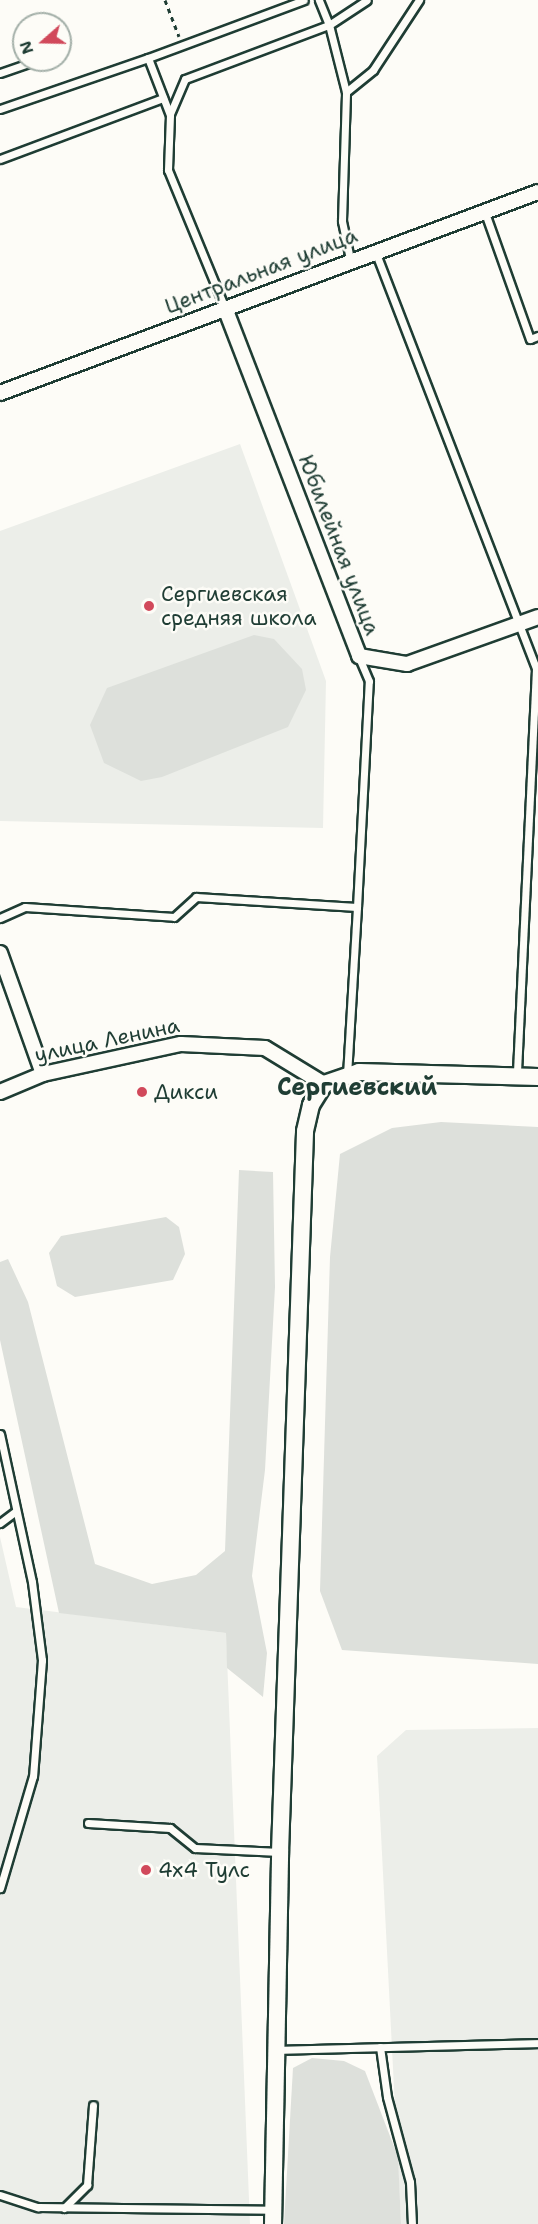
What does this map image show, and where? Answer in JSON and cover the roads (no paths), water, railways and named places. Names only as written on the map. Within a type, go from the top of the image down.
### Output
[{"type":"street","name":"Центральная улица","points":[[0,393],[374,250],[538,192]]},
{"type":"street","name":"Юбилейная улица","points":[[225,308],[359,656],[407,664],[538,617]]},
{"type":"street","points":[[0,953],[43,1074]]},
{"type":"street","name":"улица Ленина","points":[[0,1092],[43,1074],[182,1044],[265,1048],[324,1084]]},
{"type":"street","points":[[273,2217],[274,2050],[280,1852],[305,1131],[311,1105],[324,1084],[347,1076],[389,1069],[538,1077]]},
{"type":"lane","points":[[0,110],[148,58],[184,49],[304,0]]},
{"type":"lane","points":[[319,0],[329,25],[346,92],[342,221],[350,259]]},
{"type":"lane","points":[[225,308],[168,170],[170,114],[185,79],[329,25],[367,0]]},
{"type":"lane","points":[[346,92],[373,70],[419,0]]},
{"type":"lane","points":[[148,58],[170,114]]},
{"type":"lane","points":[[0,159],[163,98]]},
{"type":"lane","points":[[484,210],[530,339],[538,336]]},
{"type":"lane","points":[[374,250],[522,623],[537,669],[517,1076]]},
{"type":"lane","points":[[347,1076],[369,681],[359,656]]},
{"type":"lane","points":[[0,918],[25,907],[174,917],[196,897],[357,907]]},
{"type":"lane","points":[[0,1434],[16,1510],[42,1660],[33,1776],[0,1888]]},
{"type":"lane","points":[[0,1523],[16,1510]]},
{"type":"lane","points":[[88,1823],[170,1828],[195,1848],[280,1852]]},
{"type":"lane","points":[[274,2050],[538,2043]]},
{"type":"lane","points":[[380,2047],[387,2097],[410,2182],[412,2224]]},
{"type":"lane","points":[[64,2208],[87,2185],[93,2105]]},
{"type":"lane","points":[[0,2195],[64,2208],[273,2217]]},
{"type":"place","name":"Сергиевская средняя школа","points":[[149,606]]},
{"type":"place","name":"Дикси","points":[[142,1092]]},
{"type":"place","name":"4x4 Тулс","points":[[146,1870]]},
{"type":"district","name":"Сергиевский","points":[[357,1088]]}]
